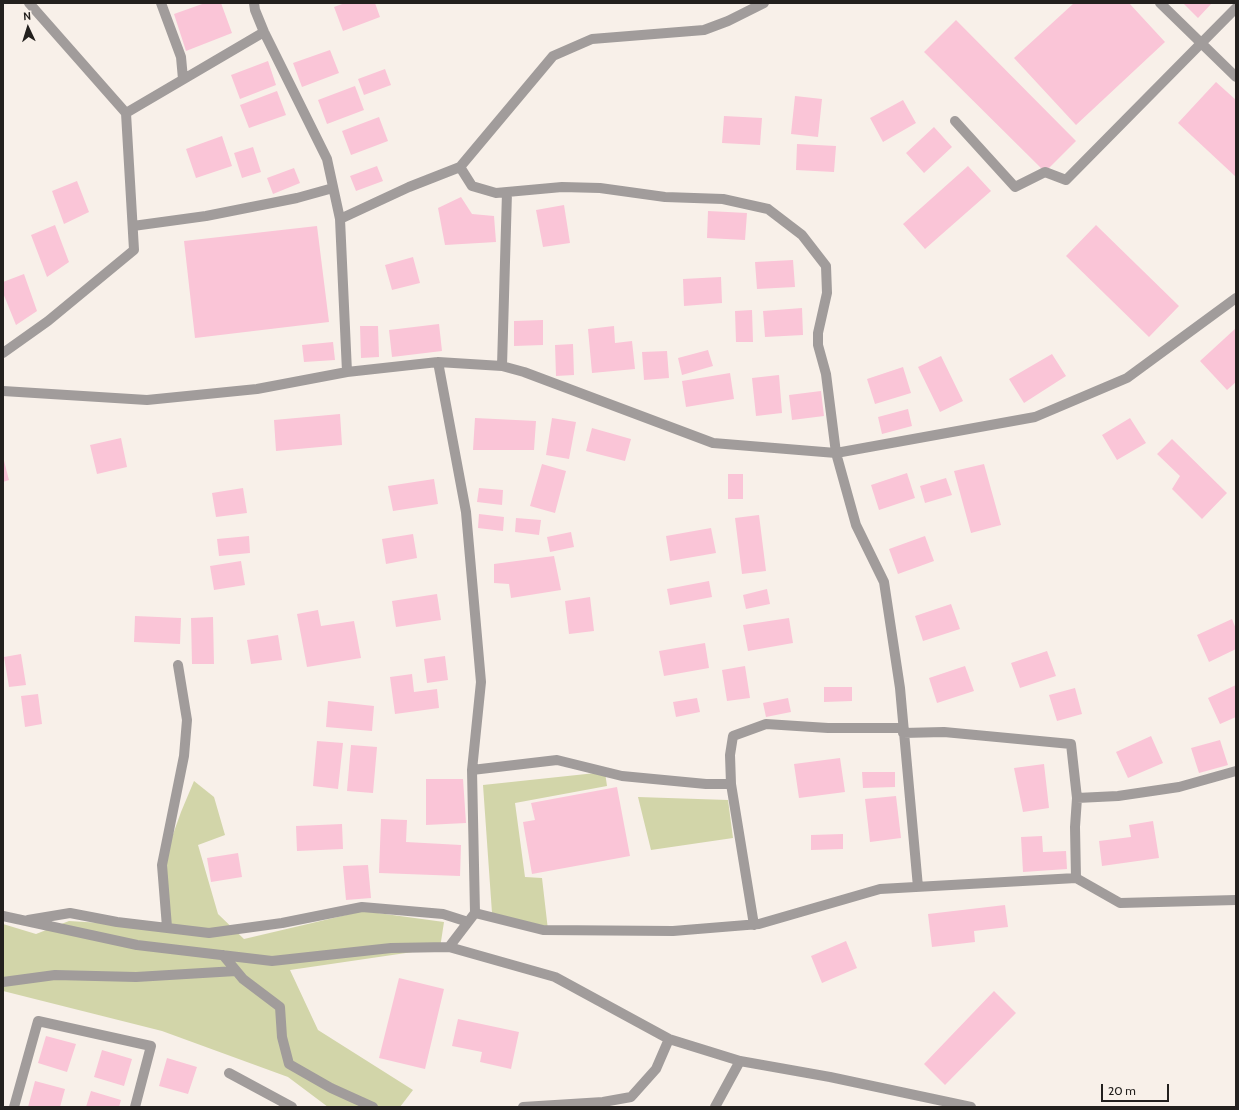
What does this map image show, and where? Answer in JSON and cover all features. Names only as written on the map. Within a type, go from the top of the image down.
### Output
[{"type":"street","points":[[3,353],[48,322],[134,250],[126,112],[29,3]]},
{"type":"street","points":[[161,3],[181,57],[183,79]]},
{"type":"street","points":[[254,3],[255,10],[264,32],[327,159],[340,219],[347,372]]},
{"type":"street","points":[[340,219],[409,187],[460,166],[553,56],[592,39],[704,30],[728,21],[764,3]]},
{"type":"street","points":[[1160,3],[1236,77]]},
{"type":"street","points":[[955,121],[1015,187],[1044,172],[1066,180],[1236,8]]},
{"type":"street","points":[[126,112],[264,32]]},
{"type":"street","points":[[460,166],[472,186],[496,193],[562,187],[600,188],[665,197],[723,199],[768,209],[802,235],[826,266],[827,293],[818,333],[818,345],[826,374],[836,453],[856,525],[884,582],[900,688],[918,887]]},
{"type":"street","points":[[133,226],[206,216],[297,198],[333,188]]},
{"type":"street","points":[[502,366],[507,192]]},
{"type":"street","points":[[3,391],[147,400],[257,389],[347,372],[438,362],[502,366],[524,372],[713,443],[836,453],[1035,418],[1127,378],[1236,298]]},
{"type":"street","points":[[438,362],[466,512],[480,674],[472,770],[475,913],[449,947]]},
{"type":"street","points":[[167,927],[162,865],[184,756],[188,720],[178,665]]},
{"type":"street","points":[[754,924],[731,784],[730,755],[733,736],[766,724],[828,728],[944,732],[1071,744],[1077,798],[1075,827],[1076,878]]},
{"type":"street","points":[[472,770],[557,760],[622,776],[706,784],[731,784]]},
{"type":"street","points":[[1077,798],[1118,796],[1179,787],[1236,771]]},
{"type":"street","points":[[475,913],[543,930],[673,930],[754,924],[880,889],[1076,878],[1120,903],[1236,900]]},
{"type":"street","points":[[22,920],[70,913],[118,922],[209,933],[282,924],[362,907],[443,914],[468,922]]},
{"type":"street","points":[[3,916],[137,945],[272,961],[391,948],[449,947],[555,976],[669,1039],[740,1061],[830,1077],[971,1107]]},
{"type":"street","points":[[223,955],[243,980],[280,1007],[282,1037],[289,1064],[331,1088],[373,1107]]},
{"type":"street","points":[[3,982],[56,975],[136,977],[236,971]]},
{"type":"street","points":[[14,1107],[38,1021],[151,1046],[135,1107]]},
{"type":"street","points":[[523,1107],[604,1102],[632,1097],[656,1069],[669,1039]]},
{"type":"street","points":[[714,1107],[740,1061]]},
{"type":"street","points":[[229,1073],[292,1107]]},
{"type":"green space","points":[[605,772],[607,786],[515,803],[525,877],[542,878],[548,930],[492,913],[483,785]]},
{"type":"green space","points":[[194,781],[214,797],[225,835],[198,845],[218,914],[244,939],[363,911],[444,922],[440,948],[290,970],[318,1030],[413,1090],[400,1107],[328,1107],[288,1077],[162,1031],[3,991],[3,924],[36,934],[69,921],[167,927],[162,865]]},
{"type":"green space","points":[[638,797],[728,800],[733,838],[651,850]]},
{"type":"building","points":[[205,3],[221,3],[232,33],[186,51],[174,14]]},
{"type":"building","points":[[345,3],[375,3],[380,17],[343,31],[334,7]]},
{"type":"building","points":[[1074,3],[1129,3],[1165,42],[1076,125],[1014,58]]},
{"type":"building","points":[[1183,3],[1212,3],[1198,18]]},
{"type":"building","points":[[956,20],[1076,141],[1045,172],[924,52]]},
{"type":"building","points":[[330,50],[339,73],[302,87],[293,63]]},
{"type":"building","points":[[268,61],[276,85],[240,99],[231,75]]},
{"type":"building","points":[[385,69],[391,85],[364,95],[358,79]]},
{"type":"building","points":[[1216,82],[1236,100],[1236,177],[1178,123]]},
{"type":"building","points":[[355,86],[364,110],[327,124],[318,100]]},
{"type":"building","points":[[277,91],[286,115],[249,128],[240,105]]},
{"type":"building","points":[[795,96],[822,99],[818,137],[791,134]]},
{"type":"building","points":[[903,100],[916,123],[883,142],[870,118]]},
{"type":"building","points":[[724,116],[762,118],[760,145],[722,143]]},
{"type":"building","points":[[379,117],[388,141],[351,155],[342,131]]},
{"type":"building","points":[[934,127],[952,147],[924,173],[906,153]]},
{"type":"building","points":[[222,136],[232,166],[196,178],[186,149]]},
{"type":"building","points":[[797,144],[836,146],[834,172],[796,170]]},
{"type":"building","points":[[253,147],[261,172],[242,178],[234,153]]},
{"type":"building","points":[[377,166],[383,181],[356,191],[350,176]]},
{"type":"building","points":[[968,166],[991,191],[925,249],[903,224]]},
{"type":"building","points":[[294,168],[300,183],[273,194],[267,178]]},
{"type":"building","points":[[77,181],[89,212],[64,224],[52,191]]},
{"type":"building","points":[[461,197],[472,214],[494,216],[496,242],[445,245],[438,208]]},
{"type":"building","points":[[564,205],[570,243],[543,247],[536,210]]},
{"type":"building","points":[[708,211],[747,213],[745,240],[707,238]]},
{"type":"building","points":[[55,225],[69,262],[47,277],[31,235]]},
{"type":"building","points":[[1096,225],[1179,306],[1149,337],[1066,256]]},
{"type":"building","points":[[317,226],[329,322],[195,338],[184,241]]},
{"type":"building","points":[[413,257],[420,283],[392,290],[385,265]]},
{"type":"building","points":[[793,260],[795,287],[757,289],[755,262]]},
{"type":"building","points":[[24,274],[37,311],[16,325],[3,293],[3,282]]},
{"type":"building","points":[[721,277],[722,303],[684,306],[683,279]]},
{"type":"building","points":[[802,308],[803,335],[765,337],[763,311]]},
{"type":"building","points":[[752,310],[753,342],[736,342],[735,311]]},
{"type":"building","points":[[543,320],[543,345],[514,346],[514,321]]},
{"type":"building","points":[[439,324],[442,351],[392,357],[389,330]]},
{"type":"building","points":[[360,326],[378,326],[379,357],[361,358]]},
{"type":"building","points":[[614,326],[615,343],[632,341],[635,369],[592,373],[588,329]]},
{"type":"building","points":[[1236,328],[1236,382],[1227,390],[1200,361]]},
{"type":"building","points":[[333,342],[335,360],[304,362],[302,345]]},
{"type":"building","points":[[573,344],[574,375],[556,376],[555,345]]},
{"type":"building","points":[[708,350],[713,366],[682,375],[678,358]]},
{"type":"building","points":[[667,351],[669,378],[644,380],[642,352]]},
{"type":"building","points":[[1052,354],[1066,376],[1024,403],[1009,379]]},
{"type":"building","points":[[941,356],[963,401],[940,412],[918,367]]},
{"type":"building","points":[[903,367],[911,393],[875,404],[867,379]]},
{"type":"building","points":[[730,373],[734,399],[686,407],[682,381]]},
{"type":"building","points":[[779,375],[782,413],[756,416],[752,378]]},
{"type":"building","points":[[821,391],[824,416],[792,420],[789,395]]},
{"type":"building","points":[[908,409],[912,426],[882,434],[878,417]]},
{"type":"building","points":[[340,414],[342,445],[276,451],[274,420]]},
{"type":"building","points":[[475,418],[536,421],[534,450],[473,450]]},
{"type":"building","points":[[552,418],[576,422],[569,459],[546,455]]},
{"type":"building","points":[[1130,418],[1146,443],[1117,460],[1102,435]]},
{"type":"building","points":[[592,428],[631,439],[625,461],[586,451]]},
{"type":"building","points":[[121,438],[127,467],[97,474],[90,445]]},
{"type":"building","points":[[1172,439],[1227,493],[1202,519],[1172,489],[1180,476],[1157,454]]},
{"type":"building","points":[[3,457],[9,480],[3,482]]},
{"type":"building","points":[[542,464],[566,471],[555,513],[530,506]]},
{"type":"building","points":[[984,464],[1001,525],[971,533],[954,471]]},
{"type":"building","points":[[907,473],[915,498],[879,510],[871,485]]},
{"type":"building","points":[[728,474],[743,474],[743,499],[728,499]]},
{"type":"building","points":[[946,478],[952,495],[925,503],[920,486]]},
{"type":"building","points":[[434,479],[438,504],[393,511],[388,486]]},
{"type":"building","points":[[243,488],[247,513],[216,517],[212,493]]},
{"type":"building","points":[[479,488],[503,490],[502,505],[477,502]]},
{"type":"building","points":[[479,514],[504,517],[503,531],[478,528]]},
{"type":"building","points":[[759,515],[766,571],[742,574],[735,518]]},
{"type":"building","points":[[516,518],[541,520],[539,535],[515,532]]},
{"type":"building","points":[[711,528],[716,553],[670,561],[666,536]]},
{"type":"building","points":[[571,532],[574,547],[550,552],[547,537]]},
{"type":"building","points":[[413,534],[417,558],[386,564],[382,539]]},
{"type":"building","points":[[249,536],[250,553],[219,556],[217,539]]},
{"type":"building","points":[[925,536],[934,561],[898,574],[889,549]]},
{"type":"building","points":[[554,556],[561,590],[511,598],[509,584],[494,583],[494,564]]},
{"type":"building","points":[[241,561],[245,585],[214,590],[210,566]]},
{"type":"building","points":[[709,581],[712,597],[670,605],[667,589]]},
{"type":"building","points":[[767,589],[770,604],[746,609],[743,595]]},
{"type":"building","points":[[437,594],[441,620],[396,627],[392,601]]},
{"type":"building","points":[[590,597],[594,631],[569,634],[565,601]]},
{"type":"building","points":[[951,604],[960,629],[923,641],[915,616]]},
{"type":"building","points":[[318,610],[321,626],[354,621],[361,658],[307,667],[297,614]]},
{"type":"building","points":[[135,616],[181,618],[180,644],[134,642]]},
{"type":"building","points":[[213,617],[214,664],[192,664],[191,618]]},
{"type":"building","points":[[789,618],[793,643],[748,651],[743,625]]},
{"type":"building","points":[[1232,619],[1236,629],[1236,649],[1209,662],[1197,635]]},
{"type":"building","points":[[278,635],[282,660],[251,664],[247,640]]},
{"type":"building","points":[[705,643],[709,668],[664,676],[659,651]]},
{"type":"building","points":[[1047,651],[1056,676],[1020,688],[1011,663]]},
{"type":"building","points":[[21,654],[26,685],[9,687],[4,657]]},
{"type":"building","points":[[445,656],[448,680],[427,683],[424,659]]},
{"type":"building","points":[[745,666],[750,698],[727,701],[722,670]]},
{"type":"building","points":[[965,666],[974,691],[937,703],[929,678]]},
{"type":"building","points":[[412,674],[414,692],[437,689],[439,708],[395,714],[390,677]]},
{"type":"building","points":[[1236,685],[1236,717],[1220,724],[1208,698]]},
{"type":"building","points":[[824,687],[852,687],[852,701],[824,702]]},
{"type":"building","points":[[1075,688],[1082,714],[1057,721],[1049,695]]},
{"type":"building","points":[[38,694],[42,724],[25,727],[21,696]]},
{"type":"building","points":[[697,698],[700,712],[676,717],[673,702]]},
{"type":"building","points":[[788,698],[791,712],[766,717],[763,703]]},
{"type":"building","points":[[328,701],[374,706],[372,731],[326,727]]},
{"type":"building","points":[[1151,736],[1163,763],[1128,778],[1116,752]]},
{"type":"building","points":[[1220,740],[1228,765],[1199,773],[1191,748]]},
{"type":"building","points":[[317,741],[343,743],[338,789],[313,786]]},
{"type":"building","points":[[351,745],[377,747],[373,793],[347,791]]},
{"type":"building","points":[[840,758],[845,792],[799,798],[794,764]]},
{"type":"building","points":[[1044,764],[1049,808],[1023,812],[1014,768]]},
{"type":"building","points":[[862,772],[895,772],[895,787],[863,788]]},
{"type":"building","points":[[426,779],[463,779],[466,823],[426,825]]},
{"type":"building","points":[[617,787],[630,856],[532,874],[523,822],[535,820],[531,803]]},
{"type":"building","points":[[896,796],[901,838],[870,842],[865,799]]},
{"type":"building","points":[[381,819],[407,820],[406,842],[461,845],[460,876],[379,873]]},
{"type":"building","points":[[1153,821],[1159,858],[1102,866],[1099,841],[1131,837],[1129,825]]},
{"type":"building","points":[[342,824],[343,849],[297,851],[296,826]]},
{"type":"building","points":[[843,834],[843,849],[811,850],[811,835]]},
{"type":"building","points":[[1042,836],[1043,852],[1066,851],[1067,869],[1023,872],[1021,837]]},
{"type":"building","points":[[238,853],[242,877],[211,882],[207,858]]},
{"type":"building","points":[[368,865],[371,898],[346,900],[343,866]]},
{"type":"building","points":[[1005,905],[1008,927],[974,931],[975,942],[932,947],[928,914]]},
{"type":"building","points":[[846,941],[857,968],[822,983],[811,956]]},
{"type":"building","points":[[399,978],[444,989],[425,1069],[379,1058]]},
{"type":"building","points":[[994,991],[1016,1013],[945,1085],[924,1064]]},
{"type":"building","points":[[458,1019],[519,1032],[511,1069],[480,1062],[482,1052],[452,1046]]},
{"type":"building","points":[[46,1036],[76,1044],[67,1072],[38,1063]]},
{"type":"building","points":[[102,1050],[132,1059],[124,1086],[94,1077]]},
{"type":"building","points":[[167,1058],[197,1067],[188,1094],[159,1086]]},
{"type":"building","points":[[35,1081],[65,1089],[60,1107],[28,1107]]},
{"type":"building","points":[[91,1091],[121,1100],[119,1107],[86,1107]]}]
